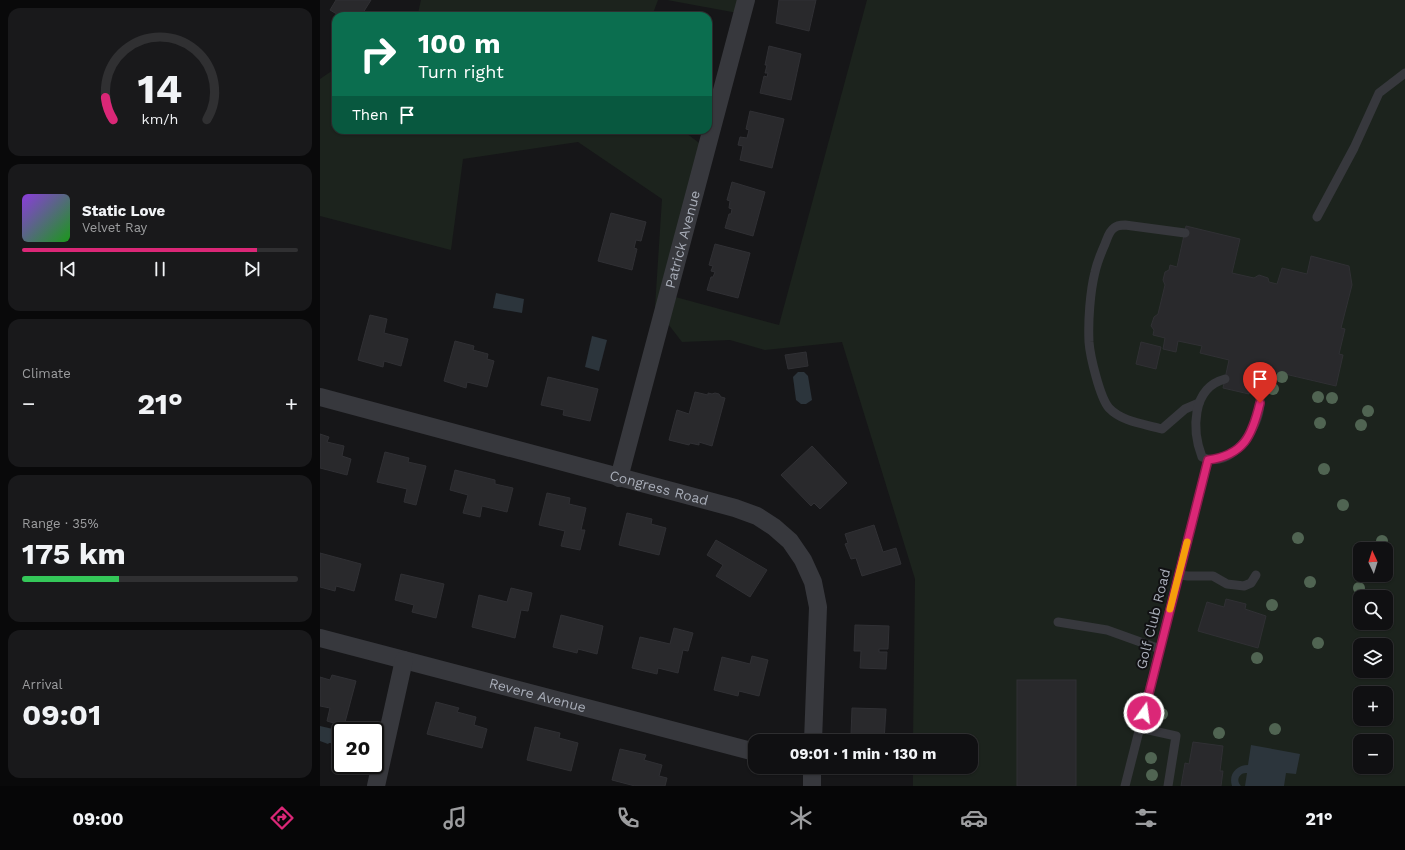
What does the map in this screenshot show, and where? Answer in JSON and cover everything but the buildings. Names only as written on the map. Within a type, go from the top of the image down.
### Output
[{"type":"street","name":"Patrick Avenue","points":[[712,128],[746,0]]},
{"type":"street","name":"Patrick Avenue","points":[[619,478],[710,134]]},
{"type":"street","name":"Congress Road","points":[[320,397],[735,508],[757,516],[774,527],[790,541],[803,560],[813,582],[818,607],[813,734]]},
{"type":"street","name":"Revere Avenue","points":[[320,638],[748,750]]},
{"type":"street","points":[[376,786],[404,660]]},
{"type":"street","points":[[812,774],[812,786]]},
{"type":"lane","points":[[1318,217],[1354,148],[1379,93],[1405,73]]},
{"type":"lane","points":[[1185,233],[1125,224],[1113,228],[1101,253],[1092,287],[1089,318],[1089,343],[1104,399],[1108,407],[1117,415],[1129,420],[1162,429],[1185,409],[1199,403]]},
{"type":"lane","points":[[1225,379],[1209,388],[1199,403],[1196,416],[1196,437],[1198,446],[1202,457],[1208,460],[1222,458],[1234,452],[1242,445],[1249,434],[1256,419],[1260,403],[1258,394],[1251,384]]},
{"type":"lane","name":"Golf Club Road","points":[[1125,786],[1208,460]]},
{"type":"lane","points":[[1179,575],[1213,576],[1227,584],[1244,586],[1251,583],[1256,575]]},
{"type":"lane","points":[[1058,622],[1107,630],[1160,648]]},
{"type":"lane","points":[[1140,728],[1176,736],[1168,786]]},
{"type":"shaded area","points":[[421,0],[658,0],[654,12],[418,12]]},
{"type":"shaded area","points":[[667,0],[746,0],[743,14]]},
{"type":"shaded area","points":[[867,0],[1405,0],[1405,786],[913,786],[913,774],[978,774],[978,734],[913,734],[915,579],[842,342],[765,350],[730,340],[682,342],[655,307],[662,199],[578,142],[463,159],[451,250],[320,216],[320,79],[332,71],[332,134],[687,134],[707,149],[668,295],[779,325]]},
{"type":"shaded area","points":[[496,293],[524,299],[522,313],[493,308]]},
{"type":"shaded area","points":[[592,336],[607,340],[599,371],[585,367]]},
{"type":"shaded area","points":[[798,372],[804,372],[808,376],[812,400],[806,404],[801,404],[796,400],[793,377]]},
{"type":"shaded area","points":[[320,726],[332,729],[332,743],[328,744],[320,741]]},
{"type":"shaded area","points":[[1251,745],[1300,754],[1296,774],[1286,773],[1284,786],[1245,786],[1247,773],[1244,773],[1240,775],[1238,779],[1241,786],[1232,786],[1231,778],[1234,771],[1244,765],[1248,765]]},
{"type":"slow traffic","points":[[1170,609],[1187,542]]},
{"type":"route","points":[[1144,713],[1208,460],[1222,458],[1234,452],[1242,445],[1256,419],[1260,403]]}]
